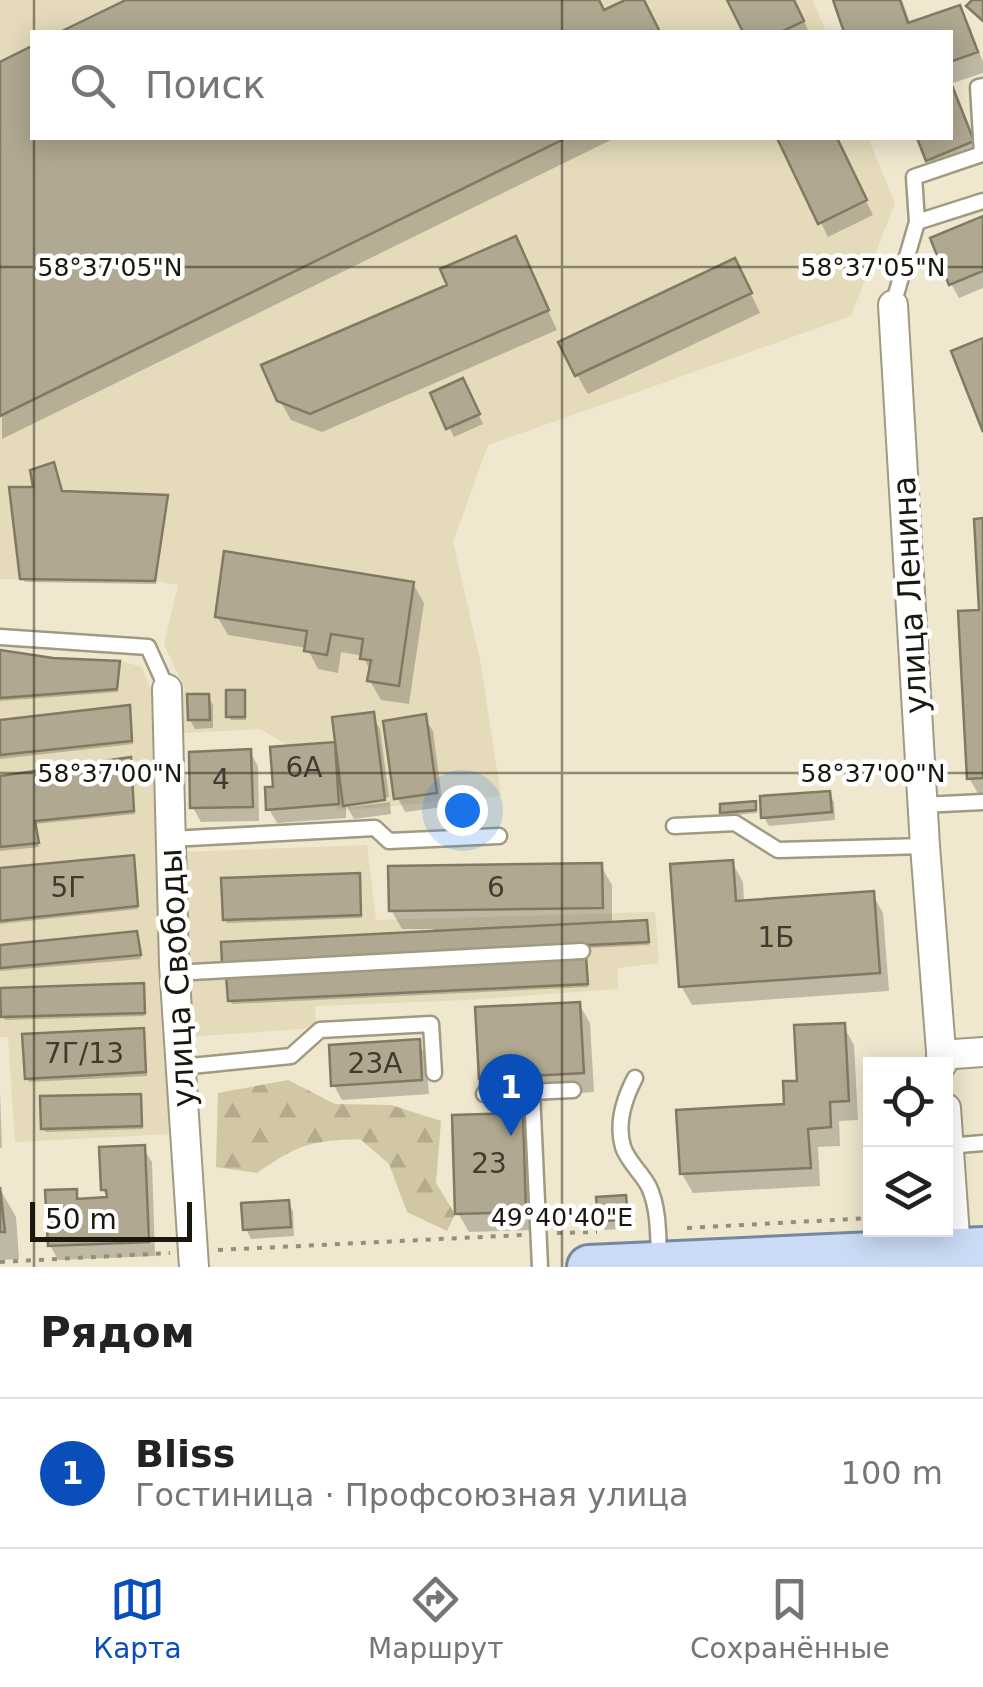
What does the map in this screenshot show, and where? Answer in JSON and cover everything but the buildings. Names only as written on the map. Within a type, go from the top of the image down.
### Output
[{"type":"main road","points":[[589,1267],[965,1256]]},
{"type":"street","name":"улица Ленина","points":[[894,305],[922,805],[942,1057]]},
{"type":"street","name":"улица Свободы","points":[[167,689],[174,972],[181,1067],[183,1260]]},
{"type":"street","points":[[953,1058],[983,1052]]},
{"type":"street","points":[[948,1147],[965,1256]]},
{"type":"lane","points":[[894,305],[917,222],[914,177],[982,154],[978,87],[983,86]]},
{"type":"lane","points":[[917,222],[983,201]]},
{"type":"lane","points":[[0,637],[148,646],[167,689]]},
{"type":"lane","points":[[922,805],[983,802]]},
{"type":"lane","points":[[674,826],[735,824],[778,850],[925,846]]},
{"type":"lane","points":[[170,839],[376,828],[389,841],[499,836]]},
{"type":"lane","points":[[174,972],[582,951]]},
{"type":"lane","points":[[181,1067],[291,1056],[320,1030],[431,1024],[434,1073]]},
{"type":"lane","points":[[635,1078],[624,1099],[623,1146],[649,1187],[656,1211],[660,1264]]},
{"type":"lane","points":[[484,1094],[573,1090]]},
{"type":"lane","points":[[532,1092],[540,1267]]},
{"type":"lane","points":[[953,1146],[983,1143]]},
{"type":"path","points":[[0,1262],[183,1260]]},
{"type":"shaded area","points":[[0,0],[813,0],[825,30],[30,30],[30,140],[869,140],[895,203],[851,316],[488,445],[453,542],[480,660],[501,796],[337,811],[329,749],[286,744],[260,729],[183,733],[184,688],[164,644],[178,585],[155,581],[0,579]]},
{"type":"shaded area","points":[[0,650],[53,658],[120,661],[142,667],[153,695],[173,1134],[15,1142],[8,1037],[0,1037]]},
{"type":"shaded area","points":[[367,845],[376,920],[655,912],[659,963],[618,968],[618,989],[315,1006],[317,1028],[186,1037],[180,852]]},
{"type":"green space","points":[[288,1080],[335,1104],[391,1105],[441,1121],[436,1183],[455,1214],[447,1231],[407,1212],[389,1164],[360,1139],[305,1146],[257,1173],[216,1167],[218,1093]]},
{"type":"place","name":"Bliss","points":[[511,1136]]}]
